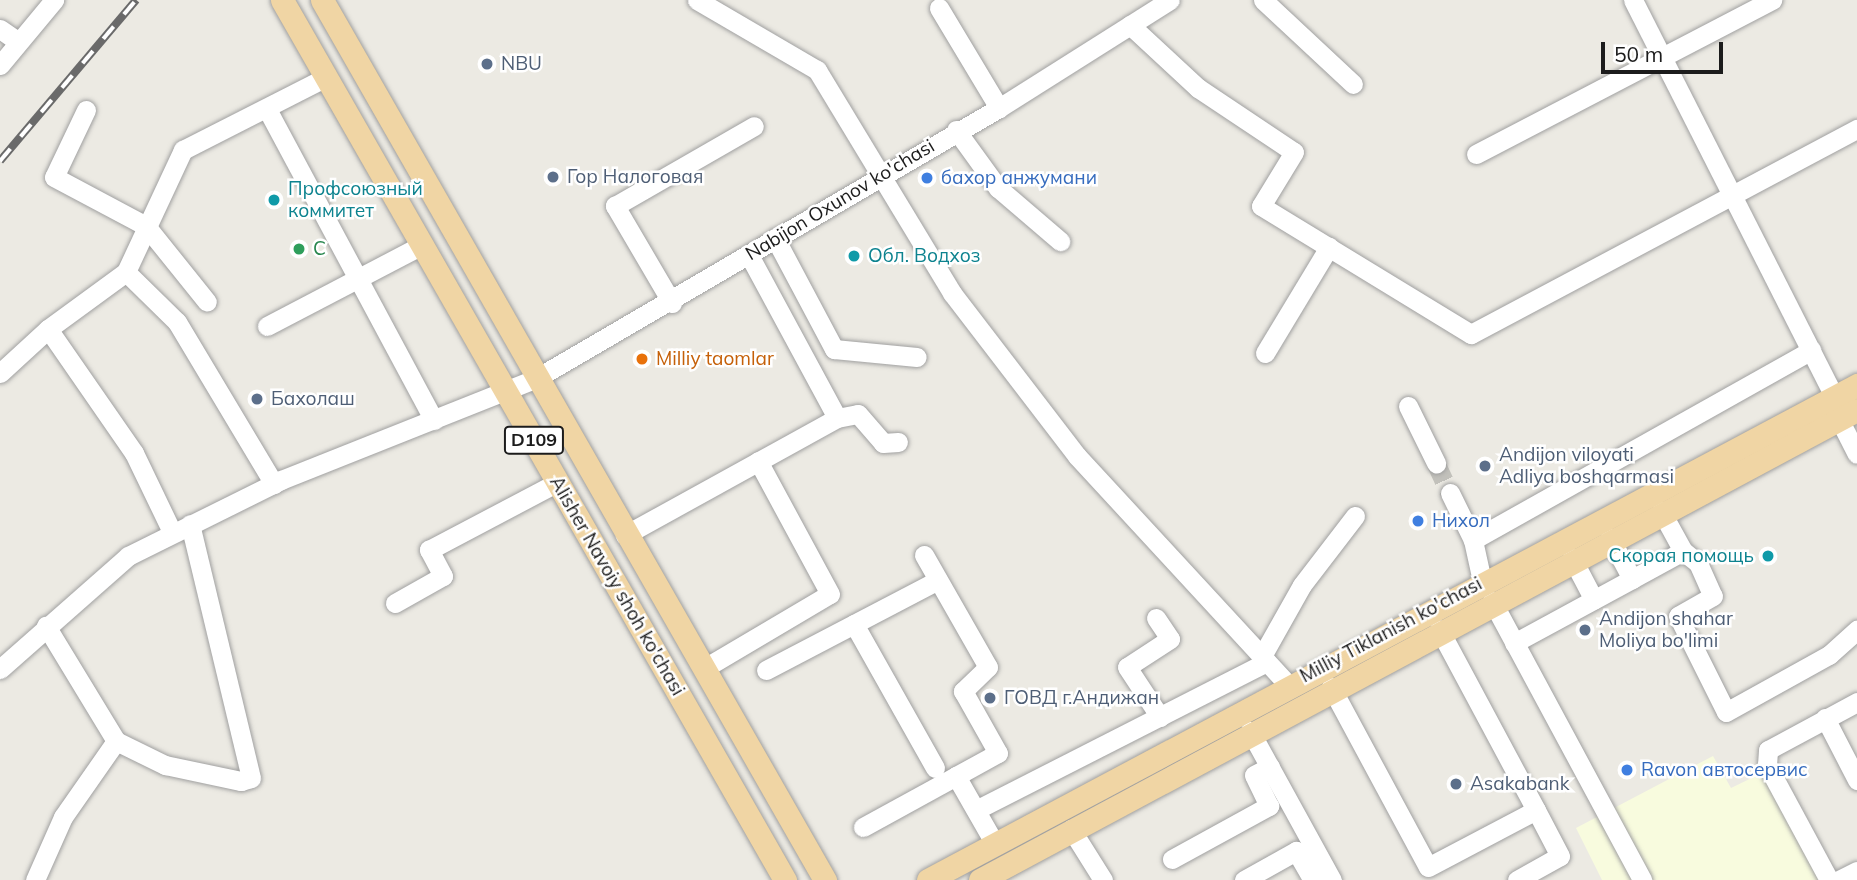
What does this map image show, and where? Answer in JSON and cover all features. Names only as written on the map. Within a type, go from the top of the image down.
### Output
[{"type":"main road","name":"Alisher Navoiy shoh ko'chasi","points":[[282,0],[785,880]]},
{"type":"main road","name":"Alisher Navoiy shoh ko'chasi","points":[[322,0],[535,379],[825,880]]},
{"type":"main road","name":"Milliy Tiklanish ko'chasi","points":[[928,880],[995,844],[1065,819],[1171,762],[1288,685],[1487,591],[1656,501],[1857,384]]},
{"type":"main road","name":"Milliy Tiklanish ko'chasi","points":[[1171,762],[1250,731],[1439,629],[1487,591],[1572,558],[1610,538],[1656,501],[1848,415]]},
{"type":"main road","name":"Milliy Tiklanish ko'chasi","points":[[980,880],[1005,866],[1065,819]]},
{"type":"main road","points":[[995,844],[1005,866]]},
{"type":"street","points":[[0,65],[8,35],[54,0]]},
{"type":"street","name":"Nabijon Oxunov ko'chasi","points":[[0,669],[128,556],[274,484],[535,379],[672,303],[877,176],[999,108],[1170,0]]},
{"type":"street","points":[[1263,0],[1353,84]]},
{"type":"street","points":[[1633,0],[1834,396]]},
{"type":"street","points":[[1476,154],[1772,0]]},
{"type":"street","points":[[700,1],[817,70],[877,176],[952,293],[1077,456],[1288,685]]},
{"type":"street","points":[[939,8],[999,108]]},
{"type":"street","points":[[1130,25],[1198,88],[1294,152],[1261,206],[1472,334],[1857,129]]},
{"type":"street","points":[[0,373],[48,329],[126,272],[183,150],[326,78]]},
{"type":"street","points":[[267,109],[356,280],[434,421]]},
{"type":"street","points":[[86,110],[54,177],[146,226],[207,302]]},
{"type":"street","points":[[672,303],[615,206],[754,127]]},
{"type":"street","points":[[956,130],[998,188],[1060,241]]},
{"type":"street","points":[[775,239],[834,349],[917,357]]},
{"type":"street","points":[[267,326],[422,245]]},
{"type":"street","points":[[1265,353],[1329,247]]},
{"type":"street","points":[[749,255],[837,418]]},
{"type":"street","points":[[126,272],[177,322],[274,484]]},
{"type":"street","points":[[46,626],[116,741],[165,765],[241,782],[251,778],[181,528],[134,453],[48,329]]},
{"type":"street","points":[[1473,540],[1811,350]]},
{"type":"street","points":[[1408,406],[1436,463]]},
{"type":"street","points":[[625,535],[837,418],[858,414],[883,443],[898,442]]},
{"type":"street","points":[[1848,415],[1857,454]]},
{"type":"street","points":[[703,669],[830,594],[758,461]]},
{"type":"street","points":[[395,603],[443,576],[429,550],[558,482]]},
{"type":"street","points":[[1450,493],[1473,540],[1487,591],[1642,880]]},
{"type":"street","points":[[1656,501],[1683,551],[1698,563],[1713,596],[1678,616],[1727,712],[1829,656],[1857,630]]},
{"type":"street","points":[[976,810],[1160,717],[1264,659],[1302,585],[1355,516]]},
{"type":"street","points":[[1610,538],[1632,579]]},
{"type":"street","points":[[1514,643],[1683,551]]},
{"type":"street","points":[[863,827],[998,753],[963,691],[988,667],[923,555]]},
{"type":"street","points":[[1572,558],[1594,600]]},
{"type":"street","points":[[766,670],[938,580]]},
{"type":"street","points":[[1156,618],[1170,639],[1127,667],[1160,717]]},
{"type":"street","points":[[854,624],[935,768]]},
{"type":"street","points":[[1439,629],[1560,856],[1517,880]]},
{"type":"street","points":[[1331,687],[1432,874],[1536,810]]},
{"type":"street","points":[[1829,880],[1767,765],[1768,750],[1857,702]]},
{"type":"street","points":[[1825,718],[1857,780]]},
{"type":"street","points":[[1250,731],[1332,880]]},
{"type":"street","points":[[35,880],[63,817],[116,741]]},
{"type":"street","points":[[1172,859],[1269,806],[1254,775],[1270,768]]},
{"type":"street","points":[[956,776],[995,844]]},
{"type":"street","points":[[1065,819],[1103,880]]},
{"type":"street","points":[[1244,880],[1296,851],[1314,880]]},
{"type":"street","points":[[1839,880],[1857,871]]},
{"type":"shaded area","points":[[1713,756],[1731,788],[1764,772],[1821,880],[1602,880],[1576,828]]},
{"type":"tunnel","points":[[1436,463],[1450,493]]},
{"type":"railway","points":[[0,161],[136,0]]},
{"type":"place","name":"NBU","points":[[487,64]]},
{"type":"place","name":"Гор Налоговая","points":[[553,177]]},
{"type":"place","name":"бахор анжумани","points":[[927,178]]},
{"type":"place","name":"Профсоюзный коммитет","points":[[274,200]]},
{"type":"place","name":"С","points":[[299,249]]},
{"type":"place","name":"Обл. Водхоз","points":[[854,256]]},
{"type":"place","name":"Milliy taomlar","points":[[642,359]]},
{"type":"place","name":"Бахолаш","points":[[257,399]]},
{"type":"place","name":"Andijon viloyati Adliya boshqarmasi","points":[[1485,466]]},
{"type":"place","name":"Нихол","points":[[1418,521]]},
{"type":"place","name":"Скорая помощь","points":[[1768,556]]},
{"type":"place","name":"Andijon shahar Moliya bo'limi","points":[[1585,630]]},
{"type":"place","name":"ГОВД г.Андижан","points":[[990,698]]},
{"type":"place","name":"Ravon автосервис","points":[[1627,770]]},
{"type":"place","name":"Asakabank","points":[[1456,784]]}]
